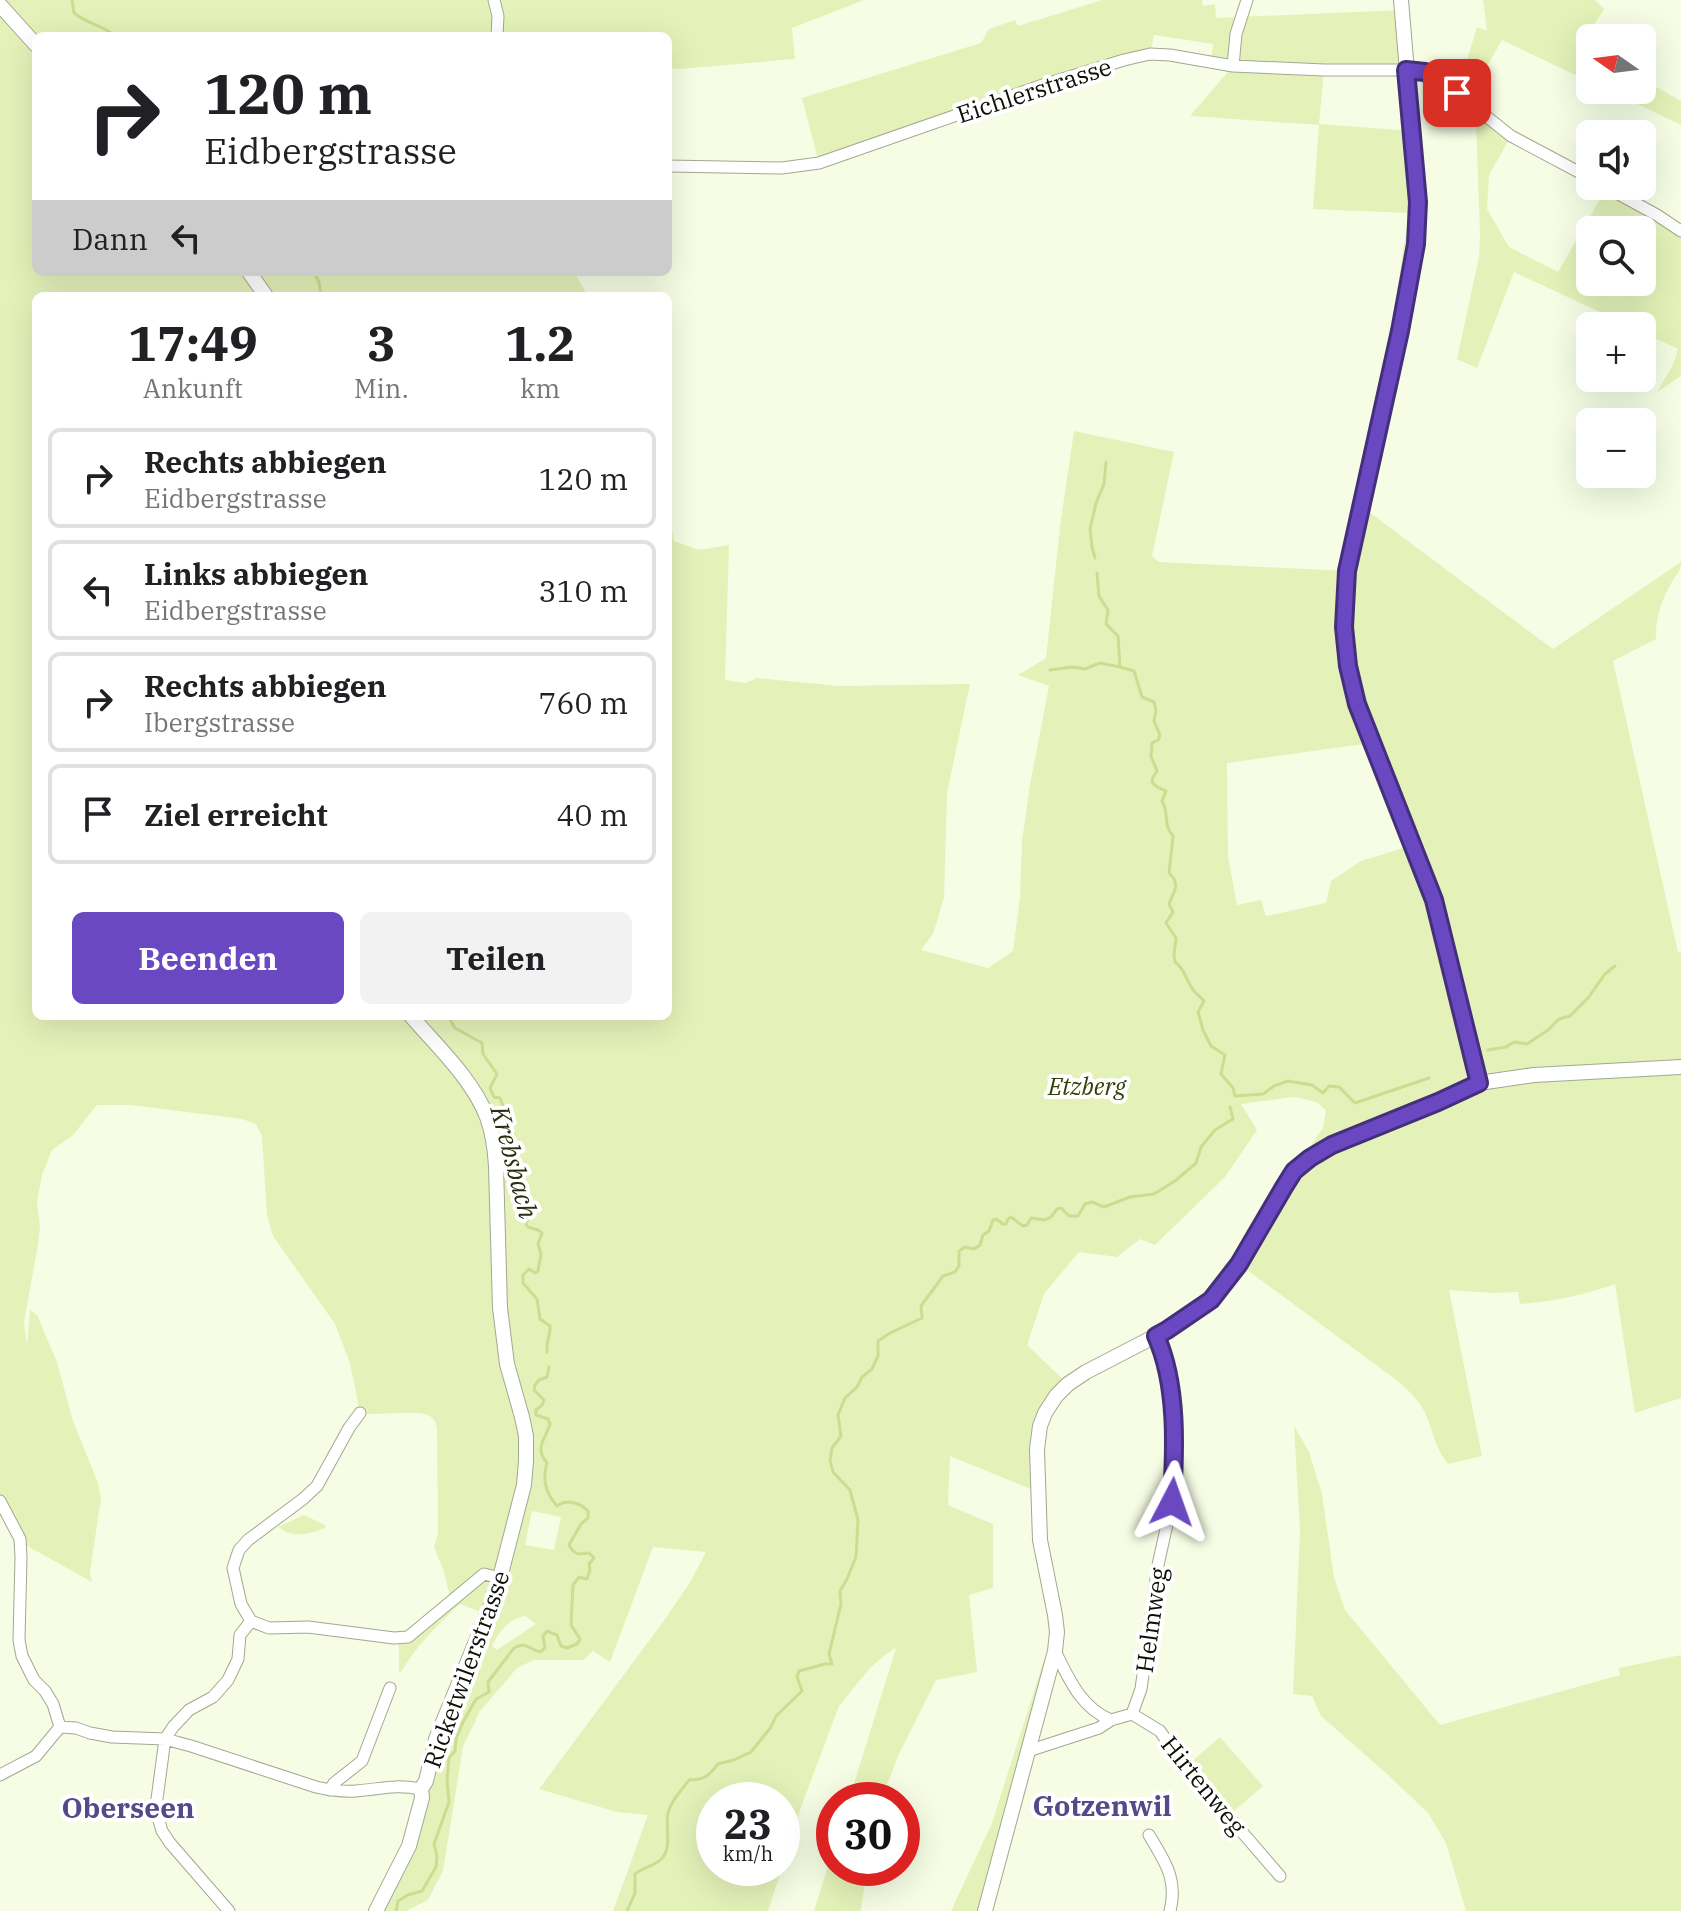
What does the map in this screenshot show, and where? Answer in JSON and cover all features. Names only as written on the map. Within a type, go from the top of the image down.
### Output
[{"type":"street","points":[[494,0],[497,32]]},
{"type":"street","points":[[1233,66],[1236,34],[1247,0]]},
{"type":"street","points":[[1401,0],[1418,202],[1416,244],[1347,571],[1344,627],[1348,666],[1357,704],[1434,900],[1479,1083]]},
{"type":"street","points":[[0,5],[32,41]]},
{"type":"street","name":"Eichlerstrasse","points":[[672,166],[782,168],[819,163],[1043,85],[1150,54],[1233,66],[1406,70]]},
{"type":"street","points":[[1406,70],[1425,72],[1511,136],[1576,171]]},
{"type":"street","points":[[1630,200],[1681,231]]},
{"type":"street","name":"Ricketwilerstrasse","points":[[376,1911],[409,1846],[436,1739],[483,1629],[500,1578],[524,1485],[526,1461],[526,1436],[503,1338],[494,1143],[488,1119],[478,1095],[414,1020]]},
{"type":"street","points":[[985,1911],[1055,1651],[1055,1615],[1040,1540],[1037,1449],[1040,1426],[1056,1396],[1086,1372],[1167,1330],[1211,1300],[1239,1264],[1294,1171],[1332,1145],[1479,1083],[1534,1075],[1681,1067]]},
{"type":"street","name":"Helmweg","points":[[1132,1714],[1141,1689],[1174,1474],[1170,1377],[1156,1336]]},
{"type":"street","points":[[360,1413],[317,1486],[239,1550],[233,1568],[241,1604],[251,1621],[269,1628],[308,1627],[408,1637],[484,1574],[500,1578]]},
{"type":"street","points":[[0,1501],[20,1539],[19,1640],[22,1656],[34,1680],[53,1704],[60,1727]]},
{"type":"street","points":[[229,1911],[162,1831],[157,1799],[165,1739],[189,1710],[213,1697],[228,1680],[238,1659],[240,1635],[251,1621]]},
{"type":"street","points":[[1055,1651],[1075,1691],[1099,1715],[1111,1720]]},
{"type":"street","points":[[330,1790],[334,1783],[362,1761],[390,1688]]},
{"type":"street","points":[[1028,1751],[1132,1714]]},
{"type":"street","name":"Hirtenweg","points":[[1132,1714],[1160,1731],[1179,1759],[1280,1876]]},
{"type":"street","points":[[60,1727],[112,1737],[165,1739],[330,1790],[354,1791],[392,1785],[421,1789]]},
{"type":"street","points":[[0,1775],[36,1756],[60,1727]]},
{"type":"street","points":[[1149,1835],[1167,1865],[1173,1883],[1170,1911]]},
{"type":"green space","name":"Etzberg","points":[[0,0],[864,0],[792,28],[795,59],[679,69],[672,68],[672,32],[32,32],[32,276],[576,276],[586,292],[32,292],[32,1020],[672,1020],[672,529],[674,541],[699,550],[729,545],[725,680],[746,683],[757,678],[839,686],[970,684],[947,793],[944,898],[933,934],[921,950],[988,968],[1013,951],[1020,897],[1022,841],[1049,686],[1018,675],[1046,658],[1074,431],[1174,452],[1152,556],[1159,562],[1347,571],[1361,506],[1553,649],[1681,562],[1660,609],[1656,639],[1613,661],[1678,952],[1681,951],[1681,1398],[1635,1413],[1615,1284],[1568,1297],[1520,1304],[1518,1292],[1449,1290],[1482,1456],[1448,1464],[1422,1407],[1399,1382],[1239,1264],[1310,1158],[1310,1147],[1323,1128],[1326,1110],[1316,1102],[1294,1097],[1241,1104],[1257,1130],[1225,1177],[1155,1245],[1140,1239],[1117,1257],[1079,1252],[1044,1294],[1027,1345],[1068,1384],[1045,1413],[1038,1492],[950,1456],[948,1505],[993,1524],[993,1588],[969,1595],[977,1672],[936,1680],[888,1782],[855,1782],[896,1648],[869,1669],[839,1706],[800,1810],[800,1782],[696,1782],[696,1886],[776,1886],[768,1911],[613,1911],[648,1815],[617,1812],[539,1789],[663,1622],[706,1552],[653,1547],[610,1662],[593,1651],[583,1660],[534,1660],[517,1668],[480,1711],[463,1747],[443,1871],[428,1900],[406,1911],[376,1911],[422,1798],[488,1615],[460,1604],[399,1671],[399,1647],[394,1638],[408,1637],[451,1601],[434,1547],[438,1534],[436,1425],[425,1414],[360,1413],[350,1363],[335,1324],[273,1236],[267,1215],[262,1136],[256,1124],[242,1119],[130,1105],[97,1105],[73,1135],[52,1150],[42,1175],[37,1201],[38,1244],[24,1322],[27,1346],[30,1310],[37,1315],[57,1362],[73,1421],[98,1483],[101,1498],[90,1572],[92,1582],[20,1539],[0,1503]],"holes":[[[1371,743],[1413,845],[1361,861],[1331,881],[1326,903],[1266,916],[1261,900],[1237,905],[1228,857],[1227,763]],[[532,1511],[561,1517],[554,1550],[525,1545]],[[525,1616],[536,1624],[497,1650],[492,1646],[514,1620]]]},
{"type":"green space","points":[[1102,0],[1202,0],[1203,6],[1215,4],[1216,18],[1401,10],[1406,70],[1324,70],[1319,124],[1412,131],[1418,202],[1402,318],[1393,318],[1409,213],[1313,209],[1319,125],[1190,116],[1232,67],[1211,62],[1213,44],[1154,35],[1150,54],[819,163],[802,98],[981,43],[989,29],[1015,20],[1018,26]]},
{"type":"green space","points":[[1483,0],[1595,0],[1604,9],[1594,24],[1576,24],[1576,75],[1502,40],[1467,101],[1457,93],[1477,27],[1487,31]]},
{"type":"green space","points":[[1656,87],[1681,101],[1681,125],[1637,104],[1656,104]]},
{"type":"green space","points":[[1481,111],[1511,136],[1489,175],[1487,209],[1509,247],[1558,272],[1576,241],[1576,296],[1656,296],[1656,216],[1681,231],[1681,376],[1657,392],[1673,365],[1678,349],[1656,339],[1656,312],[1600,312],[1514,272],[1477,368],[1457,359],[1479,257],[1476,122]]},
{"type":"green space","points":[[1600,200],[1629,200],[1656,216],[1590,216]]},
{"type":"green space","points":[[1294,1426],[1309,1452],[1322,1494],[1334,1577],[1345,1610],[1440,1725],[1620,1675],[1619,1668],[1681,1655],[1681,1911],[1466,1911],[1446,1843],[1428,1813],[1321,1716],[1312,1696],[1293,1694],[1300,1530]]},
{"type":"green space","points":[[304,1515],[325,1525],[325,1528],[296,1534],[278,1527]]},
{"type":"green space","points":[[1053,1658],[985,1911],[951,1911],[992,1823],[1044,1660]]},
{"type":"green space","points":[[1220,1737],[1263,1786],[1233,1812],[1191,1762]]},
{"type":"green space","points":[[822,1886],[864,1886],[861,1911],[814,1911]]},
{"type":"waterway","name":"Krebsbach","points":[[72,0],[74,13],[109,32]]},
{"type":"waterway","name":"Krebsbach","points":[[316,276],[320,292]]},
{"type":"waterway","points":[[1095,558],[1090,529],[1104,484],[1106,462]]},
{"type":"waterway","points":[[1097,573],[1099,596],[1108,610],[1106,624],[1118,636],[1120,667],[1134,671],[1142,697],[1154,702],[1156,710],[1154,721],[1160,735],[1152,743],[1151,756],[1157,771],[1152,782],[1166,791],[1162,801],[1173,836],[1169,873],[1175,881],[1175,888],[1169,904],[1173,912],[1166,923],[1176,938],[1175,962],[1204,1001],[1198,1012],[1203,1030],[1211,1046],[1225,1055],[1221,1074],[1233,1088],[1235,1096],[1263,1094],[1288,1081],[1312,1085],[1323,1093],[1329,1086],[1339,1087],[1355,1103],[1429,1078]]},
{"type":"waterway","points":[[1050,670],[1085,669],[1100,663],[1120,667]]},
{"type":"waterway","points":[[1488,1050],[1506,1047],[1514,1042],[1527,1044],[1559,1019],[1570,1016],[1615,966]]},
{"type":"waterway","name":"Krebsbach","points":[[450,1020],[455,1028],[482,1043],[483,1054],[497,1074],[490,1088],[494,1097],[500,1098],[515,1137],[515,1171],[523,1182],[523,1207],[529,1216],[526,1224],[542,1233],[538,1244],[541,1254],[538,1271],[535,1273],[529,1269],[523,1275],[523,1283],[537,1299],[540,1319],[550,1326],[547,1352]]},
{"type":"waterway","points":[[627,1911],[635,1893],[635,1874],[657,1862],[666,1852],[669,1808],[689,1780],[702,1778],[718,1764],[751,1752],[776,1716],[802,1691],[797,1677],[799,1671],[832,1664],[829,1654],[841,1604],[840,1591],[856,1557],[858,1520],[850,1490],[833,1472],[830,1460],[832,1448],[841,1436],[838,1415],[845,1398],[872,1369],[878,1356],[878,1341],[922,1318],[921,1306],[943,1276],[955,1272],[959,1266],[959,1251],[980,1245],[993,1220],[1006,1224],[1011,1217],[1023,1226],[1031,1218],[1045,1220],[1061,1208],[1069,1216],[1078,1216],[1085,1204],[1092,1202],[1104,1207],[1130,1197],[1154,1194],[1196,1163],[1201,1147],[1215,1130],[1233,1119],[1230,1107]]},
{"type":"waterway","name":"Krebsbach","points":[[396,1911],[398,1901],[422,1891],[436,1867],[434,1844],[449,1802],[449,1758],[455,1751],[456,1739],[476,1699],[489,1692],[488,1682],[514,1648],[524,1645],[540,1652],[545,1648],[543,1636],[547,1631],[557,1635],[561,1646],[567,1648],[577,1644],[580,1639],[571,1625],[573,1585],[579,1577],[587,1579],[589,1564],[594,1558],[589,1553],[578,1554],[569,1545],[588,1518],[588,1511],[573,1502],[557,1506],[546,1486],[547,1463],[541,1448],[550,1424],[548,1419],[536,1415],[544,1400],[534,1390],[539,1380],[547,1377],[549,1367]]},
{"type":"district","name":"Gotzenwil","points":[[1102,1805]]},
{"type":"district","name":"Oberseen","points":[[128,1807]]},
{"type":"route","points":[[1172,1502],[1174,1460],[1170,1377],[1156,1336],[1211,1300],[1239,1264],[1294,1171],[1310,1158],[1332,1145],[1479,1083],[1434,900],[1357,704],[1348,666],[1344,627],[1347,571],[1416,244],[1418,202],[1406,70],[1425,72],[1457,93]]}]
